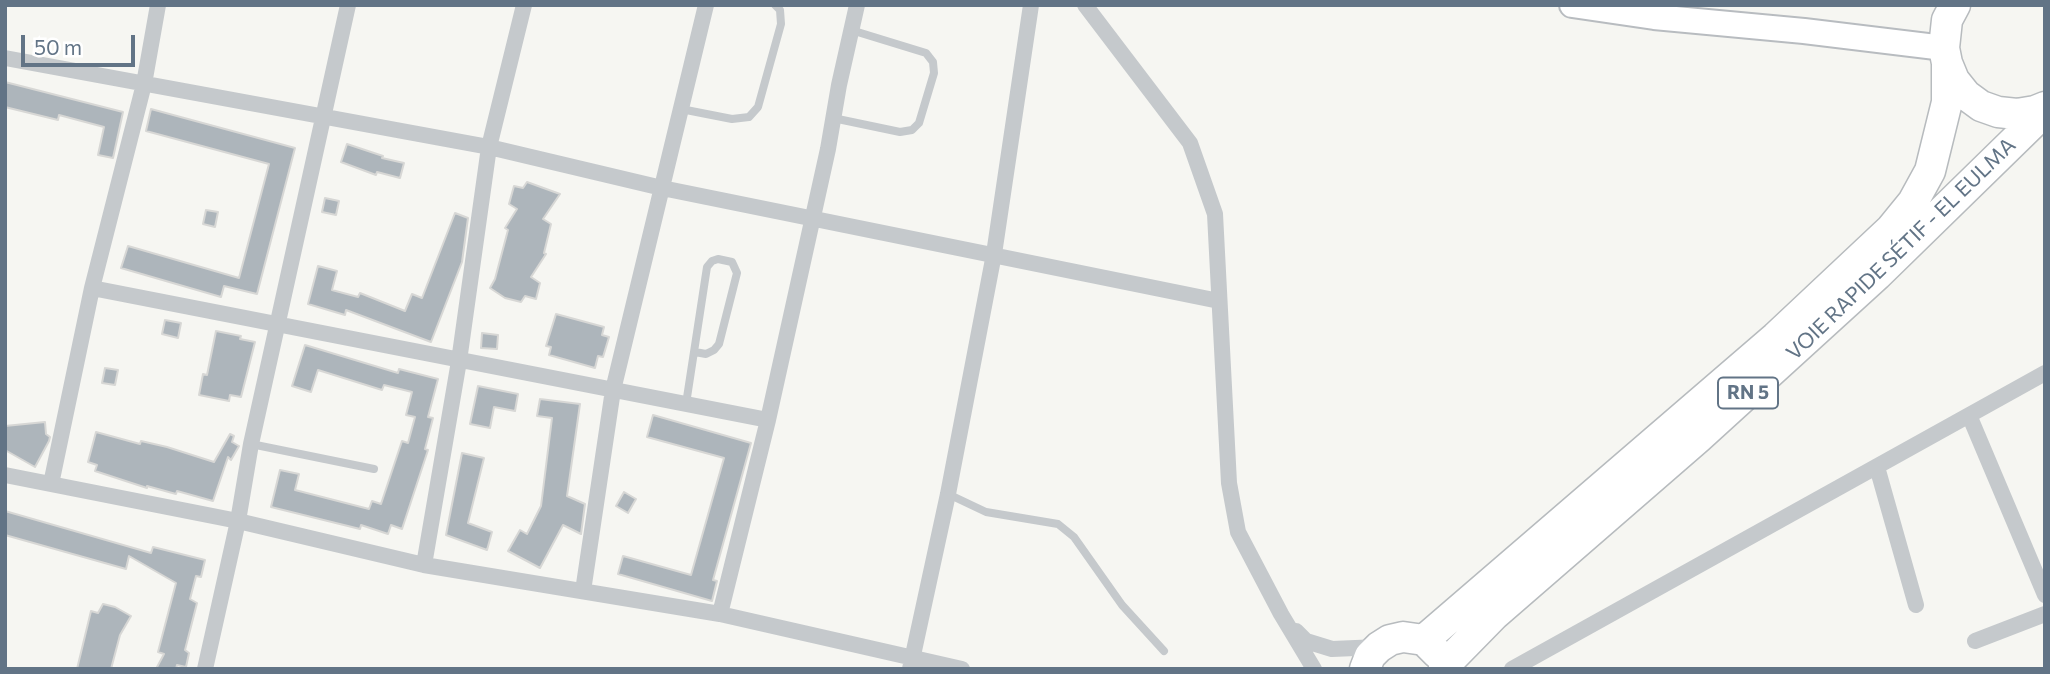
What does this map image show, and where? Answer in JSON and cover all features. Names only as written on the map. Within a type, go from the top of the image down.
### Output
[{"type":"highway","name":"RN 5","points":[[1955,5],[1947,20],[1945,56],[1954,80],[1966,95],[1981,106],[1998,112],[2017,114],[2045,109]]},
{"type":"highway","name":"VOIE RAPIDE SÉTIF - EL EULMA","points":[[1424,640],[1776,337],[1891,229],[1913,202],[1930,171],[1947,102],[1945,56]]},
{"type":"highway","name":"VOIE RAPIDE SÉTIF - EL EULMA","points":[[1444,667],[1493,615],[1698,438],[1877,275],[2045,109]]},
{"type":"highway","points":[[1372,658],[1391,640],[1403,637],[1424,640]]},
{"type":"highway","name":"RN 5","points":[[1424,640],[1438,654],[1444,667]]},
{"type":"main road","points":[[1572,5],[1654,17],[1804,31],[1945,56]]},
{"type":"street","points":[[51,484],[92,288],[144,84],[158,5]]},
{"type":"street","points":[[205,669],[238,521],[251,444],[348,5]]},
{"type":"street","points":[[424,565],[459,361],[489,147],[524,5]]},
{"type":"street","points":[[583,591],[613,390],[706,5]]},
{"type":"street","points":[[720,614],[768,420],[857,5]]},
{"type":"street","points":[[911,664],[948,494],[994,254],[1031,5]]},
{"type":"street","points":[[1085,5],[1190,144],[1215,214],[1228,483],[1238,532],[1281,614],[1314,669]]},
{"type":"street","points":[[5,58],[489,147],[662,187],[1219,300]]},
{"type":"street","points":[[92,288],[768,420]]},
{"type":"street","points":[[1512,669],[2045,373]]},
{"type":"street","points":[[1969,415],[2045,595]]},
{"type":"street","points":[[1877,467],[1916,605]]},
{"type":"street","points":[[5,475],[238,521],[424,565],[720,614],[911,664],[962,669]]},
{"type":"street","points":[[1281,614],[1306,641],[1372,658]]},
{"type":"street","points":[[1975,641],[2045,614]]},
{"type":"lane","points":[[681,109],[732,119],[749,117],[758,107],[781,24],[780,10],[775,5]]},
{"type":"lane","points":[[833,118],[900,132],[912,130],[919,123],[934,73],[933,62],[926,53],[851,30]]},
{"type":"lane","points":[[686,404],[707,267],[712,261],[719,259],[732,262],[737,273],[719,344],[706,354],[695,352]]},
{"type":"lane","points":[[251,444],[374,469]]},
{"type":"lane","points":[[948,494],[986,512],[1058,524],[1074,537],[1122,605],[1164,652]]},
{"type":"building","points":[[5,82],[123,112],[113,158],[98,155],[104,127],[59,115],[58,120],[5,107]]},
{"type":"building","points":[[151,109],[295,148],[257,294],[224,286],[221,297],[121,268],[128,246],[239,278],[269,164],[146,131]]},
{"type":"building","points":[[347,144],[383,156],[382,158],[404,163],[400,178],[377,172],[376,175],[341,162]]},
{"type":"building","points":[[527,182],[560,194],[543,219],[551,224],[544,253],[546,254],[531,277],[540,283],[536,299],[525,296],[521,302],[505,298],[490,288],[495,279],[508,230],[505,228],[517,209],[509,204],[514,186],[523,188]]},
{"type":"building","points":[[325,198],[339,201],[336,215],[322,212]]},
{"type":"building","points":[[206,210],[218,212],[215,227],[203,224]]},
{"type":"building","points":[[455,213],[468,218],[462,262],[431,342],[346,310],[345,315],[308,304],[318,266],[337,271],[332,290],[358,297],[360,293],[405,311],[412,294],[422,298]]},
{"type":"building","points":[[556,314],[604,327],[602,335],[609,337],[603,357],[598,356],[595,368],[549,355],[551,347],[546,346]]},
{"type":"building","points":[[165,320],[181,323],[178,338],[162,334]]},
{"type":"building","points":[[216,331],[255,342],[241,397],[230,395],[229,401],[199,395],[203,374],[207,375]]},
{"type":"building","points":[[482,333],[498,335],[497,349],[481,348]]},
{"type":"building","points":[[305,345],[398,373],[399,369],[438,379],[428,417],[433,418],[425,449],[428,450],[402,529],[391,525],[388,534],[361,525],[360,529],[271,507],[280,470],[299,474],[295,490],[369,509],[372,501],[381,504],[402,441],[408,443],[415,417],[406,415],[412,392],[384,385],[382,390],[318,370],[311,392],[292,386]]},
{"type":"building","points":[[105,368],[118,370],[115,385],[102,383]]},
{"type":"building","points":[[478,386],[518,394],[515,411],[494,407],[490,428],[470,424]]},
{"type":"building","points":[[540,399],[580,404],[567,496],[585,504],[581,534],[563,525],[540,568],[508,551],[520,530],[527,534],[541,506],[552,418],[537,416]]},
{"type":"building","points":[[653,415],[751,443],[713,580],[717,581],[712,601],[618,574],[623,556],[691,575],[724,458],[647,437]]},
{"type":"building","points":[[45,422],[46,434],[50,437],[35,467],[5,450],[5,426]]},
{"type":"building","points":[[96,432],[140,444],[141,441],[167,447],[214,462],[230,434],[234,436],[232,442],[239,446],[231,460],[228,457],[213,501],[177,491],[176,494],[147,488],[95,471],[97,465],[88,462]]},
{"type":"building","points":[[462,453],[484,458],[468,523],[492,532],[487,550],[446,535]]},
{"type":"building","points":[[624,492],[636,499],[628,513],[616,506]]},
{"type":"building","points":[[5,511],[151,553],[153,547],[205,560],[201,577],[196,576],[190,599],[197,603],[185,650],[189,653],[186,667],[177,665],[176,669],[156,669],[164,654],[158,652],[176,583],[129,556],[126,569],[5,535]]},
{"type":"building","points":[[103,604],[131,616],[120,635],[111,669],[77,669],[91,611],[98,613]]}]
